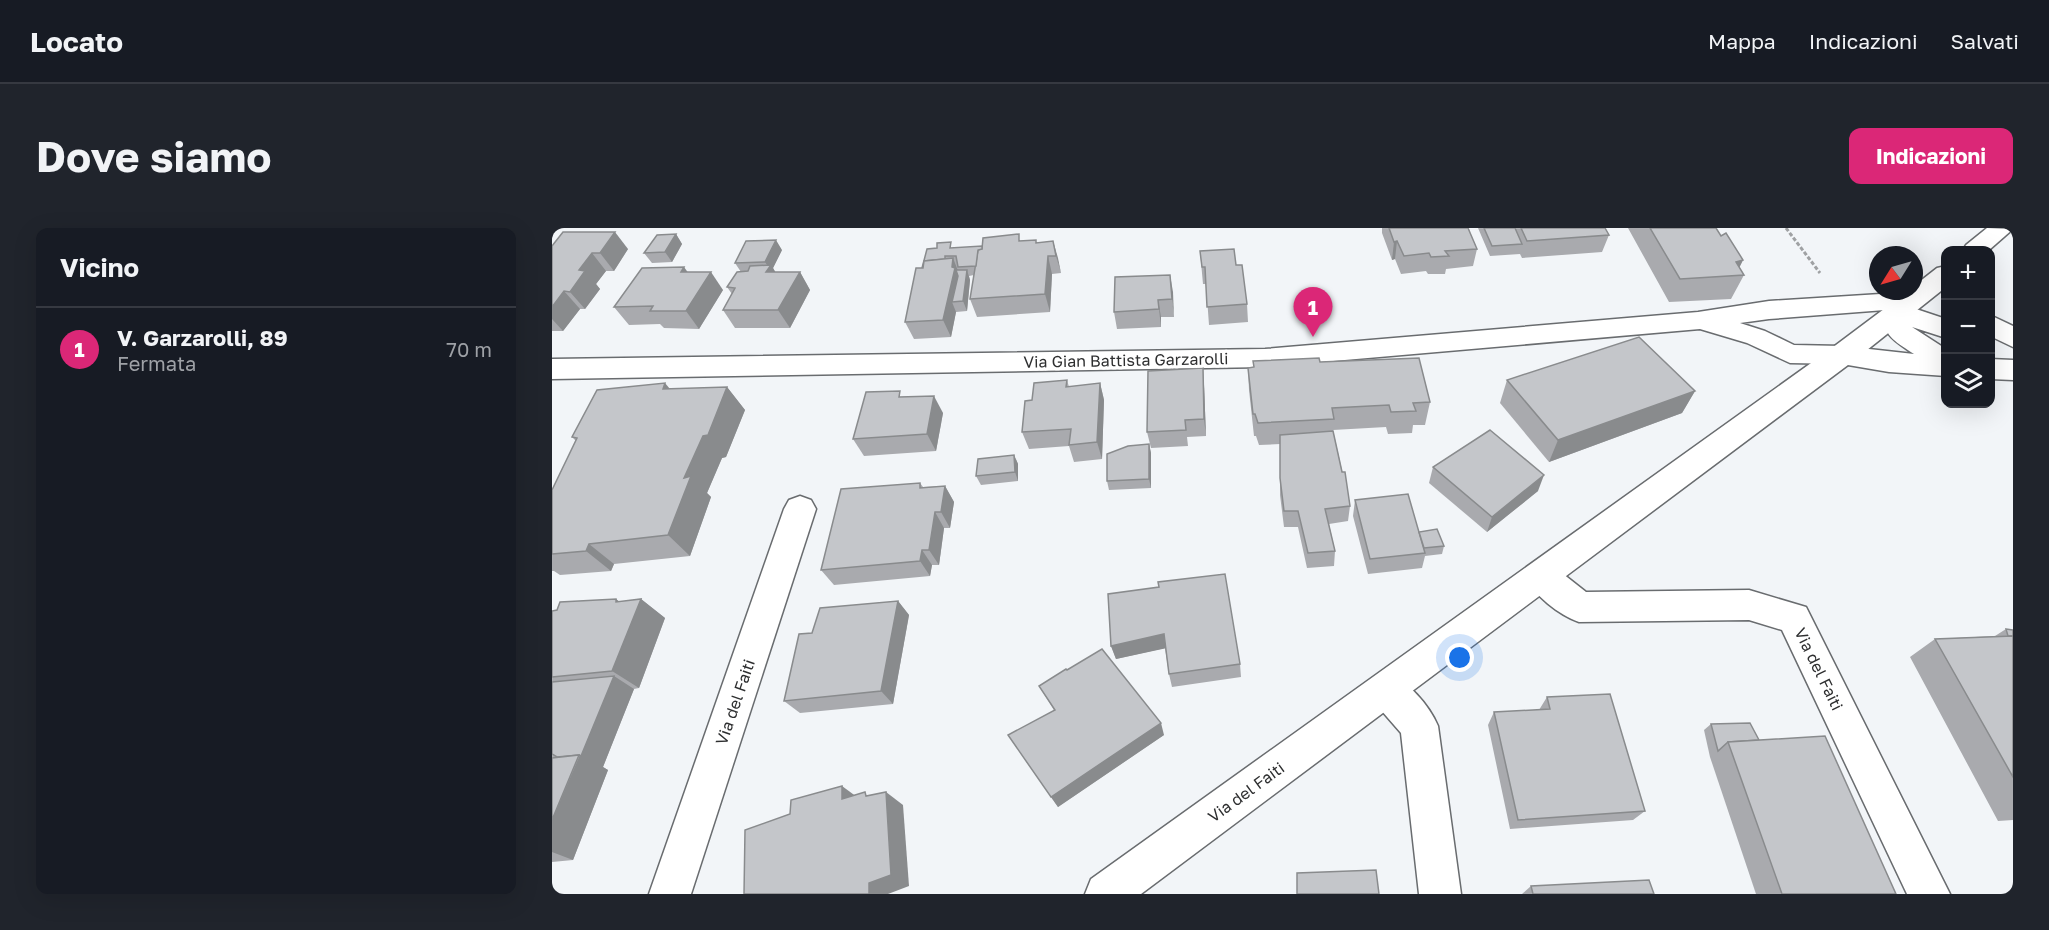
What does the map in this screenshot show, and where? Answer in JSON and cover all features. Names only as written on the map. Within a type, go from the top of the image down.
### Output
[{"type":"street","points":[[1980,246],[2002,228]]},
{"type":"street","points":[[1842,355],[1941,278]]},
{"type":"street","name":"Via Gian Battista Garzarolli","points":[[552,369],[1266,358],[1698,321],[1769,310],[1843,305],[1905,306],[1941,325]]},
{"type":"street","points":[[1905,306],[1899,331],[1941,358]]},
{"type":"street","name":"Via Gian Battista Garzarolli","points":[[1769,310],[1809,323],[1842,355]]},
{"type":"street","name":"Via Gian Battista Garzarolli","points":[[1698,321],[1756,337],[1800,367],[1889,362]]},
{"type":"street","points":[[1995,327],[2013,338]]},
{"type":"street","points":[[1995,346],[2013,351]]},
{"type":"street","name":"Via Gian Battista Garzarolli","points":[[1800,367],[1842,355],[1889,362],[1941,366]]},
{"type":"street","name":"Via del Faiti","points":[[1106,894],[1541,576],[1800,367]]},
{"type":"street","points":[[1995,369],[2013,370]]},
{"type":"street","name":"Via del Faiti","points":[[670,894],[800,509]]},
{"type":"street","name":"Via del Faiti","points":[[1541,576],[1579,608],[1749,605],[1794,618],[1929,894]]},
{"type":"street","points":[[1387,690],[1419,726],[1440,894]]},
{"type":"path","points":[[1786,228],[1843,305]]},
{"type":"building","points":[[1389,228],[1468,228],[1477,249],[1445,251],[1449,256],[1431,257],[1429,253],[1404,256],[1397,241],[1394,242]]},
{"type":"building","points":[[1484,228],[1515,228],[1522,244],[1492,246]]},
{"type":"building","points":[[1521,228],[1605,228],[1609,235],[1527,241]]},
{"type":"building","points":[[1650,228],[1716,228],[1721,236],[1726,233],[1743,260],[1736,262],[1744,275],[1680,279]]},
{"type":"building","points":[[563,232],[615,232],[600,253],[592,253],[579,270],[585,271],[570,292],[564,291],[552,307],[552,246]]},
{"type":"building","points":[[676,234],[665,252],[644,253],[657,235]]},
{"type":"building","points":[[1019,234],[1019,241],[1036,240],[1036,243],[1053,241],[1056,256],[1048,256],[1045,294],[970,299],[978,250],[982,249],[983,238]]},
{"type":"building","points":[[776,240],[765,262],[735,263],[746,241]]},
{"type":"building","points":[[951,242],[950,248],[982,246],[982,249],[978,250],[976,266],[958,267],[956,256],[945,256],[945,259],[924,261],[922,268],[927,249],[937,248],[937,243]]},
{"type":"building","points":[[1234,249],[1236,265],[1242,265],[1247,304],[1207,307],[1205,267],[1202,267],[1200,251]]},
{"type":"building","points":[[953,258],[952,267],[955,268],[943,320],[905,322],[916,268],[923,268],[924,261]]},
{"type":"building","points":[[771,265],[766,272],[800,272],[778,310],[723,310],[735,288],[727,287],[737,272],[748,271],[750,266]]},
{"type":"building","points":[[684,267],[681,272],[711,272],[686,311],[650,311],[653,306],[614,307],[642,268]]},
{"type":"building","points":[[956,270],[967,270],[963,301],[952,302],[958,276]]},
{"type":"building","points":[[1170,275],[1172,299],[1158,300],[1159,309],[1114,312],[1115,277]]},
{"type":"building","points":[[1639,337],[1695,391],[1558,440],[1507,380]]},
{"type":"building","points":[[1319,358],[1320,362],[1419,358],[1430,402],[1413,403],[1416,411],[1391,412],[1389,405],[1332,408],[1334,419],[1258,423],[1253,414],[1248,368],[1254,367],[1253,361]]},
{"type":"building","points":[[1203,368],[1204,419],[1185,420],[1186,430],[1147,432],[1148,371]]},
{"type":"building","points":[[1067,380],[1066,387],[1100,383],[1097,442],[1069,445],[1071,429],[1022,432],[1025,401],[1032,400],[1034,383]]},
{"type":"building","points":[[665,383],[663,389],[727,387],[708,435],[703,436],[684,478],[691,476],[668,535],[589,544],[586,551],[552,554],[552,490],[577,438],[572,437],[597,390]]},
{"type":"building","points":[[900,391],[899,397],[934,396],[927,434],[853,439],[866,392]]},
{"type":"building","points":[[1490,430],[1544,475],[1492,517],[1433,467]]},
{"type":"building","points":[[1333,431],[1342,472],[1345,472],[1350,506],[1325,509],[1335,551],[1308,553],[1298,511],[1284,511],[1280,478],[1280,435]]},
{"type":"building","points":[[1149,444],[1149,479],[1107,481],[1107,454],[1128,446]]},
{"type":"building","points":[[1014,455],[1015,472],[976,476],[978,459]]},
{"type":"building","points":[[920,483],[920,488],[945,486],[941,512],[935,512],[929,550],[922,550],[920,561],[821,570],[841,489]]},
{"type":"building","points":[[1408,494],[1425,553],[1370,559],[1355,500]]},
{"type":"building","points":[[1437,529],[1444,546],[1424,548],[1419,532]]},
{"type":"building","points":[[1225,574],[1240,664],[1169,674],[1164,634],[1111,646],[1108,594],[1159,587],[1158,582]]},
{"type":"building","points":[[616,599],[616,602],[641,599],[612,671],[552,677],[552,611],[557,610],[560,602]]},
{"type":"building","points":[[898,601],[881,691],[784,701],[799,634],[812,633],[820,608]]},
{"type":"building","points":[[2006,629],[2013,630],[2013,636],[2008,636]]},
{"type":"building","points":[[2013,636],[2013,777],[1935,639]]},
{"type":"building","points":[[1102,649],[1161,723],[1051,797],[1008,735],[1055,710],[1039,686]]},
{"type":"building","points":[[614,676],[581,756],[557,757],[552,754],[552,682]]},
{"type":"building","points":[[1610,694],[1645,811],[1518,820],[1494,712],[1550,709],[1547,697]]},
{"type":"building","points":[[1750,723],[1759,740],[1728,742],[1718,751],[1711,724]]},
{"type":"building","points":[[1825,736],[1896,894],[1782,894],[1728,742]]},
{"type":"building","points":[[579,755],[552,820],[552,758]]},
{"type":"building","points":[[842,786],[842,799],[865,792],[866,796],[886,792],[891,875],[869,883],[869,894],[744,894],[745,830],[790,814],[791,800]]},
{"type":"building","points":[[1376,870],[1379,894],[1297,894],[1297,873]]},
{"type":"building","points":[[1649,880],[1654,894],[1533,894],[1531,886]]},
{"type":"place","name":"V. Garzarolli, 89","points":[[1313,337]]}]
